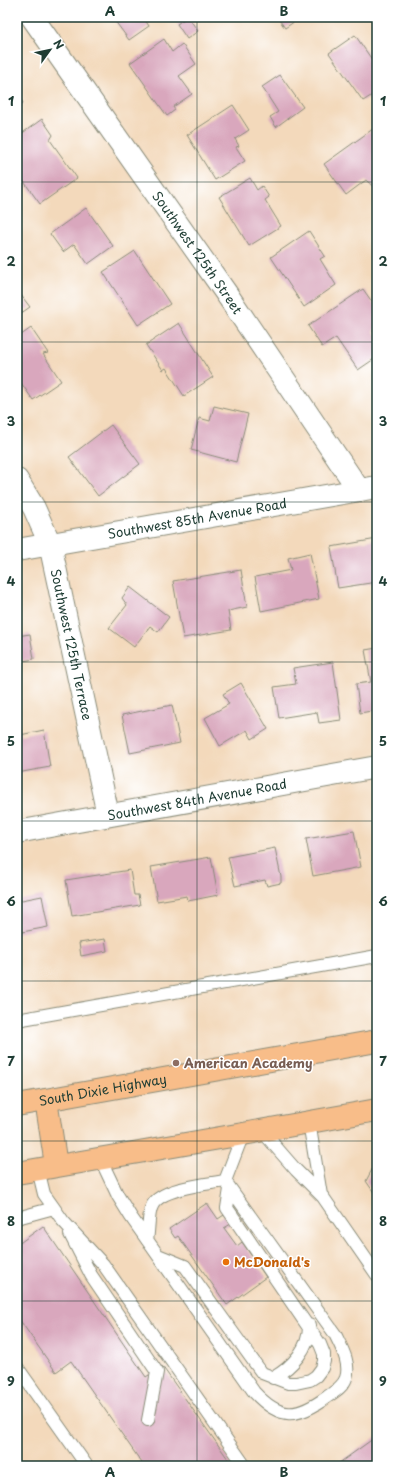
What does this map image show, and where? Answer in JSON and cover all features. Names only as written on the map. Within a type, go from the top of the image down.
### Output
[{"type":"highway","name":"South Dixie Highway","points":[[17,1106],[377,1041]]},
{"type":"highway","points":[[46,1100],[37,1169],[252,1133],[377,1110]]},
{"type":"street","name":"Southwest 125th Street","points":[[32,17],[226,293],[368,488]]},
{"type":"street","name":"Southwest 125th Terrace","points":[[17,480],[34,508],[50,544],[108,815]]},
{"type":"street","name":"Southwest 85th Avenue Road","points":[[17,550],[368,488]]},
{"type":"street","name":"Southwest 84th Avenue Road","points":[[17,832],[377,767]]},
{"type":"lane","points":[[17,1020],[377,956]]},
{"type":"lane","points":[[309,1122],[321,1195]]},
{"type":"lane","points":[[158,1255],[185,1266],[262,1373],[288,1383],[305,1382],[316,1376],[322,1368],[324,1361],[324,1354],[320,1344],[309,1325],[227,1208],[227,1185],[252,1133],[296,1170],[321,1195],[377,1275]]},
{"type":"lane","points":[[100,1158],[118,1196],[147,1240],[254,1392],[272,1408],[285,1413],[302,1412],[316,1405],[341,1387],[346,1378],[347,1366],[344,1352],[335,1334],[227,1185]]},
{"type":"lane","points":[[37,1169],[44,1194],[63,1221],[91,1275],[157,1372],[148,1420]]},
{"type":"lane","points":[[147,1240],[151,1207],[158,1199],[174,1191],[227,1185]]},
{"type":"lane","points":[[17,1218],[54,1208]]},
{"type":"lane","points":[[63,1221],[103,1264],[245,1466]]},
{"type":"lane","points":[[274,1378],[285,1372],[297,1358],[307,1341],[309,1325]]},
{"type":"lane","points":[[17,1367],[87,1466]]},
{"type":"building","points":[[112,17],[143,17],[149,26],[129,40]]},
{"type":"building","points":[[187,17],[198,31],[187,39],[177,24]]},
{"type":"building","points":[[277,17],[301,17],[285,28]]},
{"type":"building","points":[[355,35],[377,67],[377,92],[363,101],[329,53]]},
{"type":"building","points":[[164,39],[172,52],[182,44],[196,64],[179,76],[192,94],[173,107],[175,110],[167,116],[130,63]]},
{"type":"building","points":[[280,75],[303,107],[276,127],[270,117],[278,112],[262,87]]},
{"type":"building","points":[[17,94],[23,103],[17,108]]},
{"type":"building","points":[[233,105],[249,130],[235,139],[239,146],[236,147],[245,161],[215,180],[187,135]]},
{"type":"building","points":[[42,119],[53,135],[50,140],[77,178],[40,204],[17,172],[17,137]]},
{"type":"building","points":[[377,126],[377,190],[366,180],[346,195],[324,164]]},
{"type":"building","points":[[250,178],[257,190],[262,186],[269,197],[265,200],[281,226],[249,246],[219,197]]},
{"type":"building","points":[[86,208],[113,246],[88,264],[74,244],[63,252],[50,234]]},
{"type":"building","points":[[309,231],[325,256],[320,259],[336,285],[304,307],[271,257]]},
{"type":"building","points":[[135,251],[170,304],[138,325],[103,272]]},
{"type":"building","points":[[363,289],[377,309],[377,328],[373,331],[377,336],[377,357],[358,370],[336,338],[322,347],[308,326]]},
{"type":"building","points":[[17,290],[30,307],[17,316]]},
{"type":"building","points":[[179,323],[213,377],[184,396],[166,368],[163,370],[146,345]]},
{"type":"building","points":[[31,328],[48,353],[43,354],[61,381],[33,400],[17,377],[17,338]]},
{"type":"building","points":[[214,406],[248,414],[236,462],[191,450],[199,418],[210,421]]},
{"type":"building","points":[[111,425],[140,464],[98,496],[69,457]]},
{"type":"building","points":[[377,539],[377,582],[338,588],[331,547]]},
{"type":"building","points":[[310,553],[319,599],[261,611],[255,577],[291,570],[288,558]]},
{"type":"building","points":[[241,570],[247,607],[228,611],[231,630],[183,638],[173,581]]},
{"type":"building","points":[[130,587],[169,617],[158,632],[150,626],[134,647],[109,628],[127,605],[122,598]]},
{"type":"building","points":[[30,634],[34,659],[17,662],[17,636]]},
{"type":"building","points":[[377,648],[377,710],[360,713],[356,684],[371,682],[365,650]]},
{"type":"building","points":[[333,662],[341,720],[319,723],[317,712],[279,718],[274,687],[296,684],[293,668]]},
{"type":"building","points":[[241,683],[268,729],[252,739],[247,730],[220,746],[205,718],[229,704],[223,694]]},
{"type":"building","points":[[172,705],[180,743],[130,753],[122,715]]},
{"type":"building","points":[[17,730],[19,730],[20,735],[44,730],[50,767],[17,773]]},
{"type":"building","points":[[354,831],[361,867],[313,876],[306,839]]},
{"type":"building","points":[[275,848],[281,883],[267,886],[265,880],[235,886],[228,857]]},
{"type":"building","points":[[211,857],[218,895],[188,901],[187,896],[157,901],[151,867]]},
{"type":"building","points":[[130,870],[134,895],[138,895],[140,905],[72,916],[66,880]]},
{"type":"building","points":[[42,896],[48,927],[17,933],[17,901]]},
{"type":"building","points":[[105,939],[107,951],[81,956],[79,943]]},
{"type":"building","points":[[377,1160],[377,1197],[366,1181]]},
{"type":"building","name":"McDonald's","points":[[207,1203],[218,1219],[224,1215],[231,1224],[224,1228],[237,1246],[242,1242],[266,1277],[227,1305],[178,1236],[175,1238],[169,1229]]},
{"type":"building","points":[[43,1226],[146,1377],[162,1366],[233,1466],[144,1466],[71,1361],[56,1372],[17,1316],[17,1245]]},
{"type":"building","points":[[377,1436],[377,1466],[335,1466]]},
{"type":"place","name":"American Academy","points":[[176,1063]]},
{"type":"place","name":"McDonald's","points":[[226,1262]]}]
